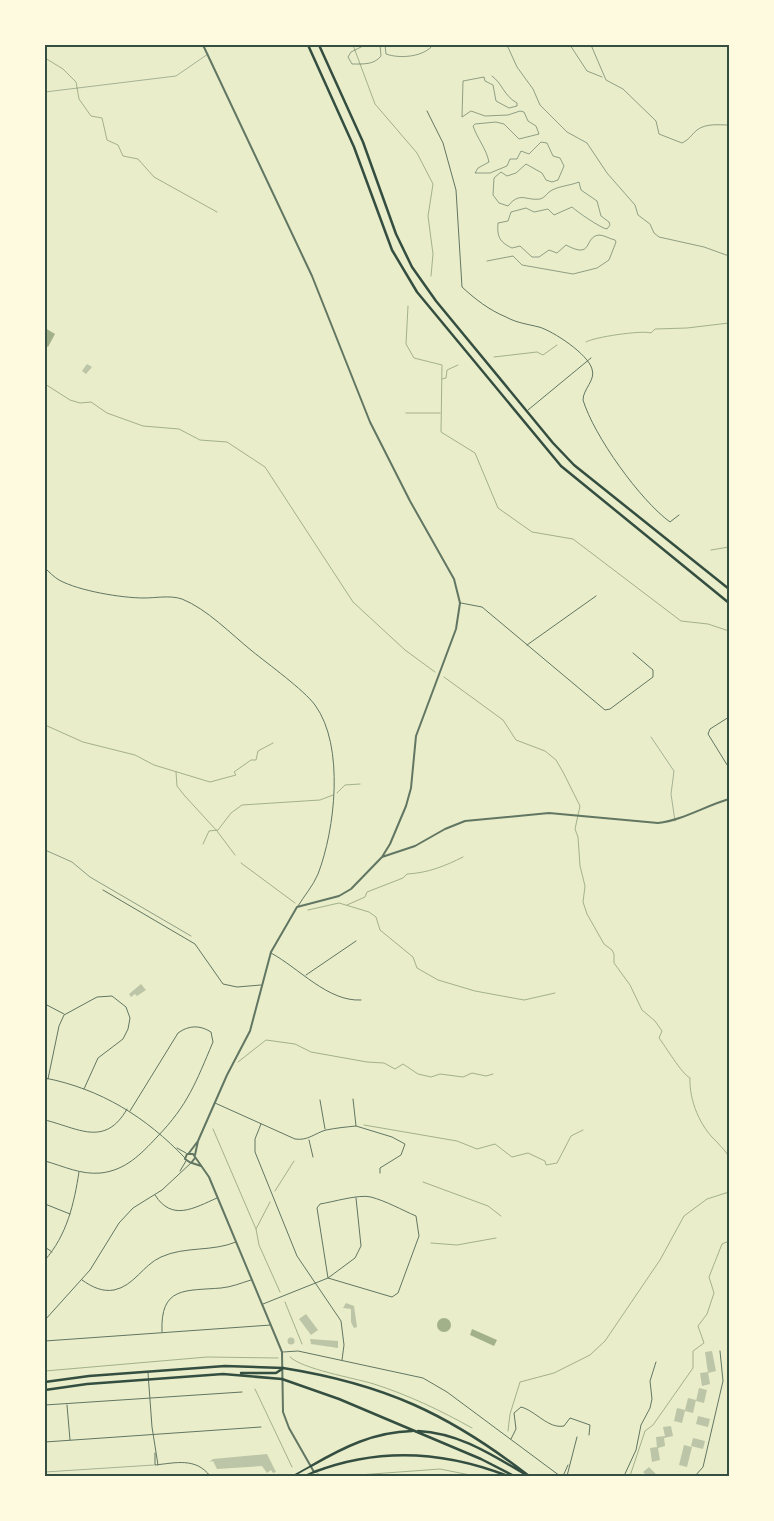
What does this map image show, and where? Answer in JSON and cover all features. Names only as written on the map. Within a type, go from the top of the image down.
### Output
[{"type":"highway","points":[[308,45],[354,147],[392,250],[416,292],[561,466],[729,603]]},
{"type":"highway","points":[[319,45],[363,142],[396,234],[412,267],[436,301],[574,465],[729,589]]},
{"type":"highway","points":[[45,1382],[83,1376],[225,1366],[283,1368],[355,1382],[404,1399],[467,1431],[528,1476]]},
{"type":"highway","points":[[45,1390],[81,1385],[249,1372],[276,1372],[283,1368]]},
{"type":"highway","points":[[238,1374],[282,1379],[339,1399],[481,1459],[514,1476]]},
{"type":"highway","points":[[311,1466],[352,1443],[402,1431],[426,1431],[466,1441],[528,1476]]},
{"type":"highway","points":[[314,1474],[369,1457],[407,1454],[449,1458],[508,1476]]},
{"type":"main road","points":[[293,1476],[311,1466]]},
{"type":"main road","points":[[305,1476],[314,1474]]},
{"type":"street","points":[[204,45],[312,276],[370,422],[410,501],[454,579],[460,603],[456,628],[416,736],[411,788],[406,806],[382,857],[356,885],[345,893],[297,907]]},
{"type":"street","points":[[427,111],[442,143],[456,190],[462,287],[488,308],[504,317],[552,333],[580,352],[592,367],[593,373],[583,394],[583,400],[609,451],[636,487],[663,517],[670,522],[679,515]]},
{"type":"street","points":[[527,411],[591,358]]},
{"type":"street","points":[[45,568],[60,581],[80,587],[129,598],[174,598],[190,603],[245,645],[315,704],[331,744],[334,772],[333,794],[321,864],[312,885],[271,952],[250,1031],[214,1103],[198,1141],[195,1156],[191,1163],[154,1195],[133,1208],[119,1223],[82,1279],[45,1320]]},
{"type":"street","points":[[527,645],[596,596]]},
{"type":"street","points":[[460,603],[482,607],[605,710],[610,709],[653,677],[653,670],[633,653]]},
{"type":"street","points":[[729,717],[710,730],[708,734],[729,768]]},
{"type":"street","points":[[382,857],[415,846],[445,829],[465,821],[549,813],[644,823],[675,821],[708,805],[729,800]]},
{"type":"street","points":[[103,890],[195,944],[223,984],[237,988],[262,985]]},
{"type":"street","points":[[305,975],[356,941]]},
{"type":"street","points":[[271,952],[349,1001],[361,1000]]},
{"type":"street","points":[[84,1089],[95,1061],[125,1037],[130,1021],[124,1004],[108,996],[94,998],[64,1015],[59,1022],[46,1079],[84,1089],[127,1109],[161,1134],[186,1160],[201,1166]]},
{"type":"street","points":[[45,1004],[64,1015]]},
{"type":"street","points":[[45,1161],[79,1172],[100,1173],[121,1167],[144,1153],[184,1106],[214,1040],[211,1032],[196,1026],[181,1031],[130,1111]]},
{"type":"street","points":[[353,1099],[356,1126],[361,1130],[392,1137],[405,1144],[401,1155],[380,1168],[380,1173]]},
{"type":"street","points":[[320,1100],[326,1130]]},
{"type":"street","points":[[214,1103],[295,1140],[308,1139],[326,1130],[356,1126]]},
{"type":"street","points":[[45,1120],[84,1132],[97,1133],[115,1125],[127,1109]]},
{"type":"street","points":[[261,1124],[254,1142],[256,1155],[298,1256],[342,1324],[344,1345],[342,1360]]},
{"type":"street","points":[[308,1139],[313,1157]]},
{"type":"street","points":[[180,1172],[189,1153],[198,1141]]},
{"type":"street","points":[[176,1148],[195,1156],[209,1177],[218,1198],[282,1352],[281,1400],[284,1416],[314,1474]]},
{"type":"street","points":[[45,1260],[52,1252],[71,1215],[79,1172]]},
{"type":"street","points":[[154,1195],[164,1207],[176,1211],[192,1209],[218,1198]]},
{"type":"street","points":[[370,1197],[416,1216],[419,1236],[398,1293],[392,1297],[328,1278],[317,1208],[320,1204],[370,1197]]},
{"type":"street","points":[[262,1304],[328,1278],[359,1253],[361,1246],[356,1198]]},
{"type":"street","points":[[45,1204],[71,1215]]},
{"type":"street","points":[[82,1279],[94,1287],[114,1290],[129,1284],[149,1263],[167,1254],[179,1251],[220,1248],[236,1242]]},
{"type":"street","points":[[45,1247],[52,1252]]},
{"type":"street","points":[[162,1333],[163,1309],[174,1295],[186,1290],[230,1286],[252,1280]]},
{"type":"street","points":[[45,1341],[271,1325]]},
{"type":"street","points":[[282,1352],[298,1351],[423,1378],[447,1392],[560,1476]]},
{"type":"street","points":[[695,1476],[703,1467],[723,1381],[720,1351]]},
{"type":"street","points":[[624,1476],[636,1450],[641,1425],[650,1408],[652,1399],[650,1381],[656,1362]]},
{"type":"street","points":[[148,1372],[152,1434],[158,1465]]},
{"type":"street","points":[[45,1406],[242,1392]]},
{"type":"street","points":[[67,1404],[70,1440]]},
{"type":"street","points":[[511,1440],[516,1432],[514,1413],[521,1407],[547,1422],[559,1426],[564,1426],[570,1418],[590,1425],[589,1434]]},
{"type":"street","points":[[45,1442],[261,1427]]},
{"type":"street","points":[[567,1476],[568,1464],[577,1437]]},
{"type":"street","points":[[155,1453],[155,1465],[194,1463],[210,1476]]},
{"type":"street","points":[[563,1476],[568,1464]]},
{"type":"lane","points":[[45,92],[176,76],[208,54]]},
{"type":"lane","points":[[651,737],[674,771],[671,794],[675,821]]},
{"type":"lane","points":[[45,1472],[155,1465]]},
{"type":"lane","points":[[314,1474],[321,1476]]},
{"type":"path","points":[[365,45],[352,52],[348,57],[352,64],[370,63],[377,60],[381,56],[380,45]]},
{"type":"path","points":[[385,45],[386,54],[398,56],[425,52],[433,45]]},
{"type":"path","points":[[507,45],[517,67],[533,89],[540,105],[566,132],[587,143],[607,173],[636,205],[638,215],[650,224],[654,233],[659,238],[704,247],[729,256]]},
{"type":"path","points":[[570,45],[588,71],[603,77],[623,89],[656,120],[659,134],[682,143],[690,139],[697,130],[709,126],[729,126]]},
{"type":"path","points":[[591,45],[603,77]]},
{"type":"path","points":[[727,45],[729,49]]},
{"type":"path","points":[[488,261],[513,256],[522,265],[536,270],[573,274],[597,268],[609,260],[616,242],[599,235],[593,238],[582,251],[577,251],[566,245],[557,253],[549,250],[539,257],[532,257],[520,246],[512,248],[497,236],[498,224],[508,221],[511,212],[526,208],[534,212],[548,210],[554,214],[572,207],[603,229],[607,229],[610,225],[601,216],[597,201],[581,190],[579,182],[568,187],[556,188],[543,198],[537,199],[525,196],[512,200],[508,206],[499,203],[493,195],[494,178],[501,172],[507,176],[516,173],[526,164],[542,173],[546,180],[552,182],[558,180],[564,166],[560,158],[553,156],[547,143],[541,142],[529,154],[521,151],[517,159],[510,159],[504,167],[490,173],[476,173],[478,168],[489,162],[488,154],[482,147],[481,139],[473,126],[475,124],[496,122],[504,124],[519,139],[539,134],[536,126],[528,121],[524,112],[520,111],[508,115],[485,116],[471,111],[462,117],[463,81],[478,76],[484,77],[485,81],[493,85],[496,101],[509,108],[517,106],[517,103],[504,94],[498,80],[492,76]]},
{"type":"path","points":[[45,850],[72,862],[106,887],[191,936]]},
{"type":"shaded area","points":[[45,328],[55,334],[48,347],[45,345]]},
{"type":"shaded area","points":[[444,1318],[449,1320],[451,1325],[449,1330],[444,1332],[439,1330],[437,1325],[439,1320]]},
{"type":"shaded area","points":[[472,1329],[497,1340],[494,1346],[470,1335]]},
{"type":"building","points":[[87,364],[92,367],[86,374],[82,371]]},
{"type":"building","points":[[141,984],[146,990],[137,996],[135,994],[131,997],[129,994]]},
{"type":"building","points":[[346,1303],[354,1306],[357,1327],[354,1328],[351,1322],[351,1309],[343,1308]]},
{"type":"building","points":[[306,1314],[318,1330],[311,1335],[299,1319]]},
{"type":"building","points":[[291,1338],[294,1341],[291,1344],[288,1341]]},
{"type":"building","points":[[310,1339],[338,1341],[338,1348],[311,1344]]},
{"type":"building","points":[[712,1351],[716,1371],[708,1373],[705,1352]]},
{"type":"building","points":[[708,1372],[710,1384],[702,1386],[700,1373]]},
{"type":"building","points":[[699,1388],[707,1390],[704,1403],[696,1401]]},
{"type":"building","points":[[688,1398],[696,1400],[693,1413],[685,1411],[682,1423],[674,1421],[677,1408],[685,1410]]},
{"type":"building","points":[[698,1416],[710,1419],[708,1427],[696,1424]]},
{"type":"building","points":[[671,1426],[673,1436],[664,1438],[665,1446],[658,1448],[660,1460],[652,1462],[650,1448],[657,1447],[656,1437],[665,1436],[663,1427]]},
{"type":"building","points":[[693,1438],[705,1441],[703,1449],[691,1446]]},
{"type":"building","points":[[684,1445],[692,1447],[687,1467],[679,1465]]},
{"type":"building","points":[[267,1454],[276,1472],[273,1473],[271,1470],[267,1473],[262,1466],[217,1469],[213,1461],[209,1462],[213,1459]]},
{"type":"building","points":[[649,1467],[658,1476],[647,1476],[643,1472]]},
{"type":"waterway","points":[[353,45],[375,104],[417,153],[433,184],[428,216],[433,254],[431,276]]},
{"type":"waterway","points":[[45,58],[63,69],[76,82],[79,99],[91,116],[102,118],[107,140],[118,145],[123,156],[138,159],[154,177],[217,212]]},
{"type":"waterway","points":[[408,306],[406,344],[414,358],[442,365],[441,432],[475,453],[498,508],[532,532],[573,539],[681,621],[708,624],[729,631]]},
{"type":"waterway","points":[[586,342],[618,334],[651,333],[655,329],[687,328],[729,323]]},
{"type":"waterway","points":[[494,357],[537,352],[543,355],[557,345]]},
{"type":"waterway","points":[[442,379],[446,378],[447,370],[458,365]]},
{"type":"waterway","points":[[45,384],[70,400],[80,403],[91,402],[107,413],[143,426],[179,429],[200,440],[227,442],[265,467],[353,602],[405,650],[435,672]]},
{"type":"waterway","points":[[406,413],[440,413]]},
{"type":"waterway","points":[[711,550],[729,547]]},
{"type":"waterway","points":[[444,677],[503,720],[516,740],[545,751],[556,760],[580,806],[575,829],[578,837],[580,866],[585,886],[583,902],[587,914],[604,944],[612,950],[614,963],[630,985],[642,1010],[655,1021],[662,1031],[659,1038],[678,1066],[690,1078],[691,1095],[705,1129],[729,1157]]},
{"type":"waterway","points":[[45,725],[83,742],[135,755],[154,765],[210,782],[236,775],[234,772],[251,760],[256,760],[258,751],[273,743]]},
{"type":"waterway","points":[[176,772],[177,786],[217,831],[235,855]]},
{"type":"waterway","points":[[337,793],[345,785],[360,784]]},
{"type":"waterway","points":[[203,844],[209,831],[218,830],[231,813],[242,805],[320,800],[333,795]]},
{"type":"waterway","points":[[347,905],[365,897],[367,892],[403,878],[407,874],[436,868],[463,857]]},
{"type":"waterway","points":[[241,863],[295,903]]},
{"type":"waterway","points":[[308,910],[339,903],[369,912],[376,917],[380,930],[413,957],[417,968],[438,980],[475,991],[524,1000],[555,993]]},
{"type":"waterway","points":[[238,1062],[266,1040],[295,1044],[311,1052],[367,1062],[384,1063],[395,1069],[403,1064],[418,1074],[431,1077],[440,1074],[463,1077],[472,1073],[486,1076],[493,1074]]},
{"type":"waterway","points":[[364,1125],[457,1141],[477,1149],[495,1144],[512,1157],[528,1153],[545,1161],[546,1165],[557,1163],[571,1136],[583,1130]]},
{"type":"waterway","points":[[213,1129],[256,1229]]},
{"type":"waterway","points":[[275,1191],[294,1161]]},
{"type":"waterway","points":[[423,1182],[488,1206],[501,1216]]},
{"type":"waterway","points":[[508,1431],[510,1414],[520,1382],[554,1373],[590,1355],[605,1341],[660,1260],[684,1216],[707,1199],[729,1192]]},
{"type":"waterway","points":[[270,1202],[256,1229],[259,1245],[280,1292]]},
{"type":"waterway","points":[[431,1243],[457,1245],[496,1238]]},
{"type":"waterway","points":[[630,1476],[645,1431],[653,1425],[693,1368],[693,1351],[704,1343],[698,1326],[707,1314],[714,1293],[709,1277],[722,1244],[729,1241]]},
{"type":"waterway","points":[[285,1302],[302,1344]]},
{"type":"waterway","points":[[45,1371],[207,1357],[278,1358]]},
{"type":"waterway","points":[[290,1357],[317,1369],[374,1384],[399,1393],[436,1409],[472,1428]]},
{"type":"waterway","points":[[255,1389],[292,1467]]},
{"type":"waterway","points":[[345,1476],[440,1469],[475,1476]]}]
